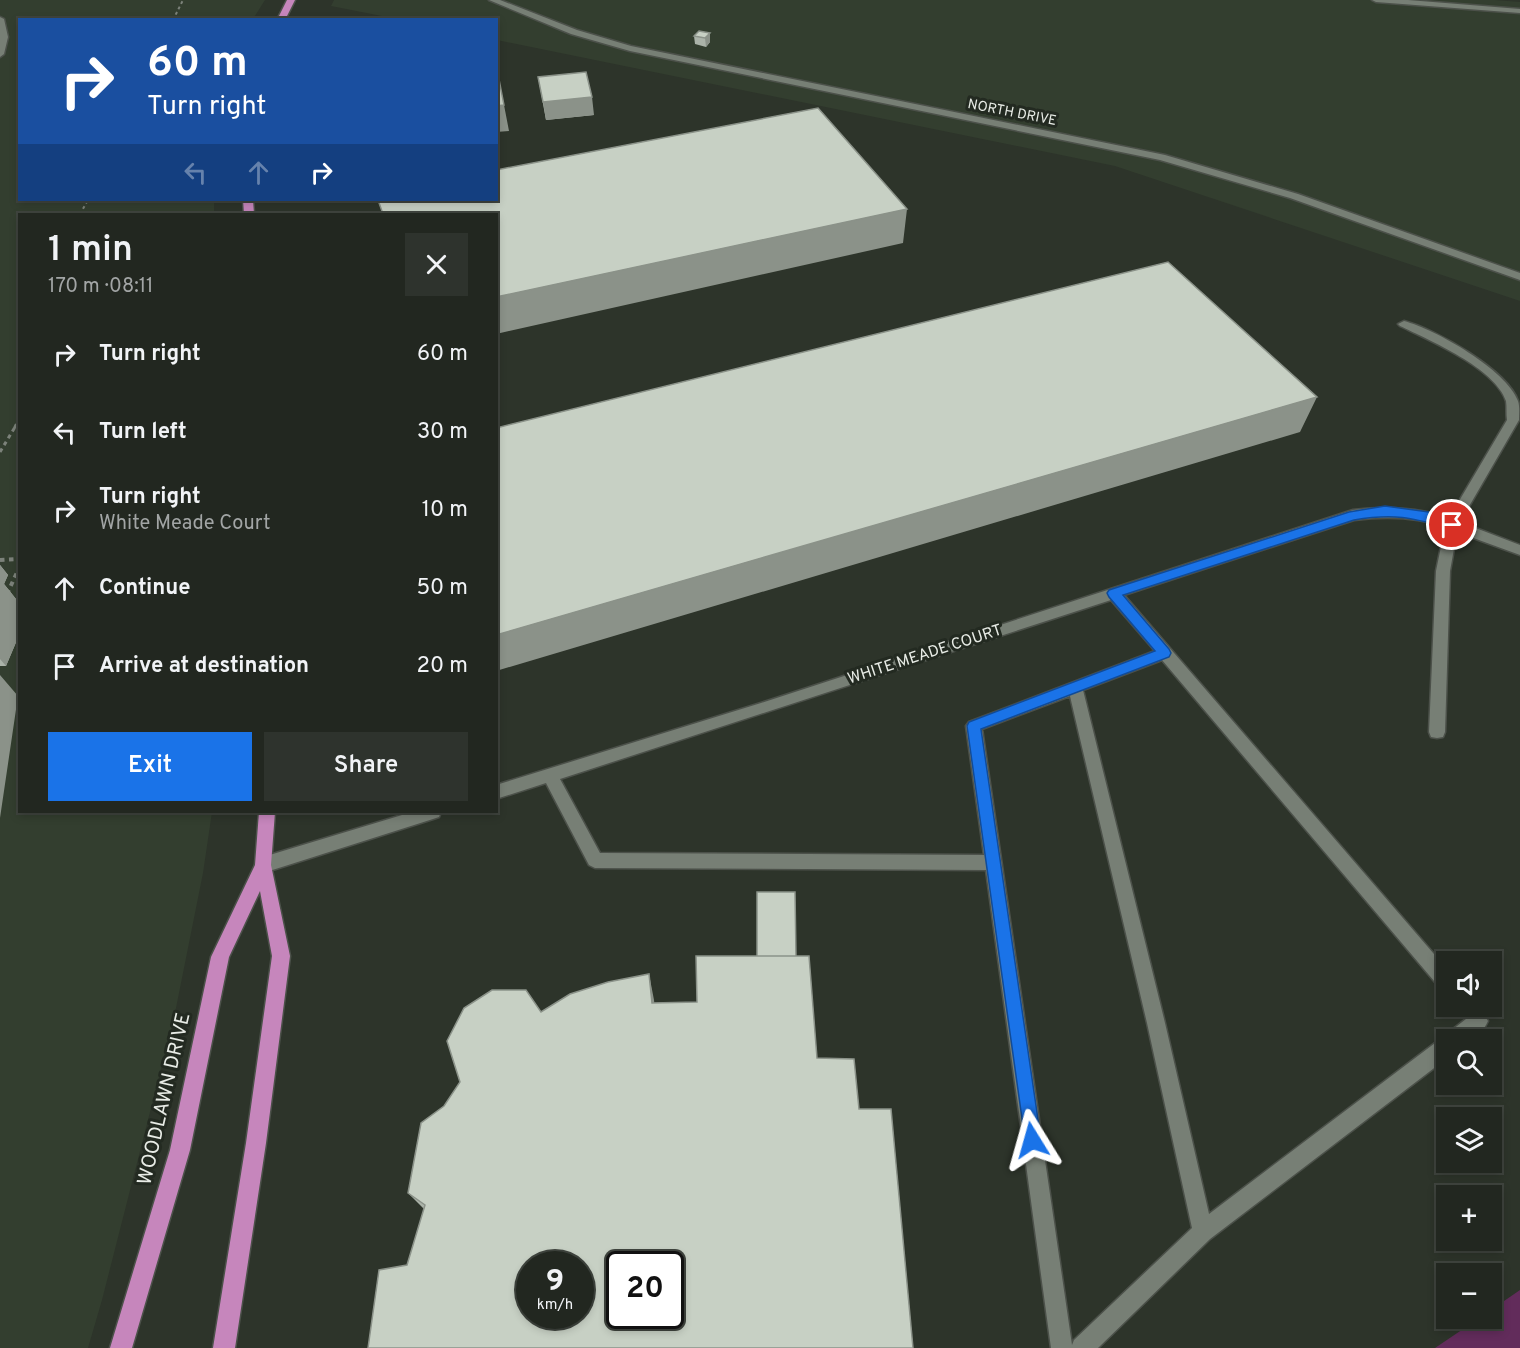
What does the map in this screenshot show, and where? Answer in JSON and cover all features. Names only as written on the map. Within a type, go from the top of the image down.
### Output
[{"type":"main road","points":[[282,18],[291,0]]},
{"type":"main road","name":"WOODLAWN DRIVE","points":[[224,1348],[256,1143],[281,956],[263,865],[267,813]]},
{"type":"main road","name":"WOODLAWN DRIVE","points":[[121,1348],[180,1150],[220,957],[263,865]]},
{"type":"street","name":"NORTH DRIVE","points":[[493,0],[573,32],[630,48],[1162,157],[1294,196],[1520,277]]},
{"type":"street","points":[[1376,0],[1520,11]]},
{"type":"street","points":[[0,19],[3,36],[0,54]]},
{"type":"street","points":[[1404,324],[1445,343],[1488,373],[1501,384],[1512,401],[1513,420],[1452,525],[1443,571],[1437,732]]},
{"type":"street","name":"WHITE MEADE COURT","points":[[498,791],[1353,515],[1385,511],[1429,516],[1520,550]]},
{"type":"street","points":[[1114,593],[1436,970]]},
{"type":"street","points":[[1062,1348],[974,726],[1165,653]]},
{"type":"street","points":[[1075,687],[1156,1023],[1203,1232]]},
{"type":"street","points":[[550,775],[594,860],[993,863]]},
{"type":"street","points":[[263,865],[430,813]]},
{"type":"street","points":[[1469,1029],[1479,1021],[1476,1017]]},
{"type":"street","points":[[1082,1348],[1203,1232],[1436,1055]]},
{"type":"path","points":[[173,18],[183,0]]},
{"type":"path","points":[[0,452],[17,426]]},
{"type":"path","points":[[0,560],[18,559]]},
{"type":"path","points":[[4,602],[18,570]]},
{"type":"shaded area","points":[[0,0],[265,0],[254,18],[18,18],[18,201],[214,201],[214,213],[18,213],[18,813],[212,813],[203,873],[174,1018],[88,1348],[0,1348]]},
{"type":"shaded area","points":[[334,0],[1495,0],[1520,2],[1520,301],[1115,166],[498,40],[498,18],[392,18],[331,6]]},
{"type":"shaded area","points":[[1520,1290],[1520,1348],[1435,1348],[1463,1329],[1502,1329],[1502,1302]]},
{"type":"building","points":[[699,31],[710,33],[705,38],[694,36]]},
{"type":"building","points":[[586,72],[592,97],[543,102],[538,77]]},
{"type":"building","points":[[498,74],[504,105],[498,106]]},
{"type":"building","points":[[818,108],[907,209],[498,297],[498,213],[383,213],[378,201],[498,201],[498,170]]},
{"type":"building","points":[[1168,262],[1317,397],[498,634],[498,428]]},
{"type":"building","points":[[757,892],[795,892],[796,956],[757,956]]},
{"type":"building","points":[[696,956],[809,956],[817,1058],[854,1059],[859,1109],[891,1109],[913,1348],[368,1348],[379,1270],[407,1265],[425,1205],[408,1193],[421,1123],[444,1106],[460,1082],[447,1041],[464,1008],[492,990],[526,990],[541,1012],[570,994],[608,982],[649,974],[652,1003],[697,1002]]},
{"type":"route","points":[[1032,1140],[974,726],[1165,653],[1114,593],[1353,515],[1385,511],[1429,516],[1452,525]]}]
